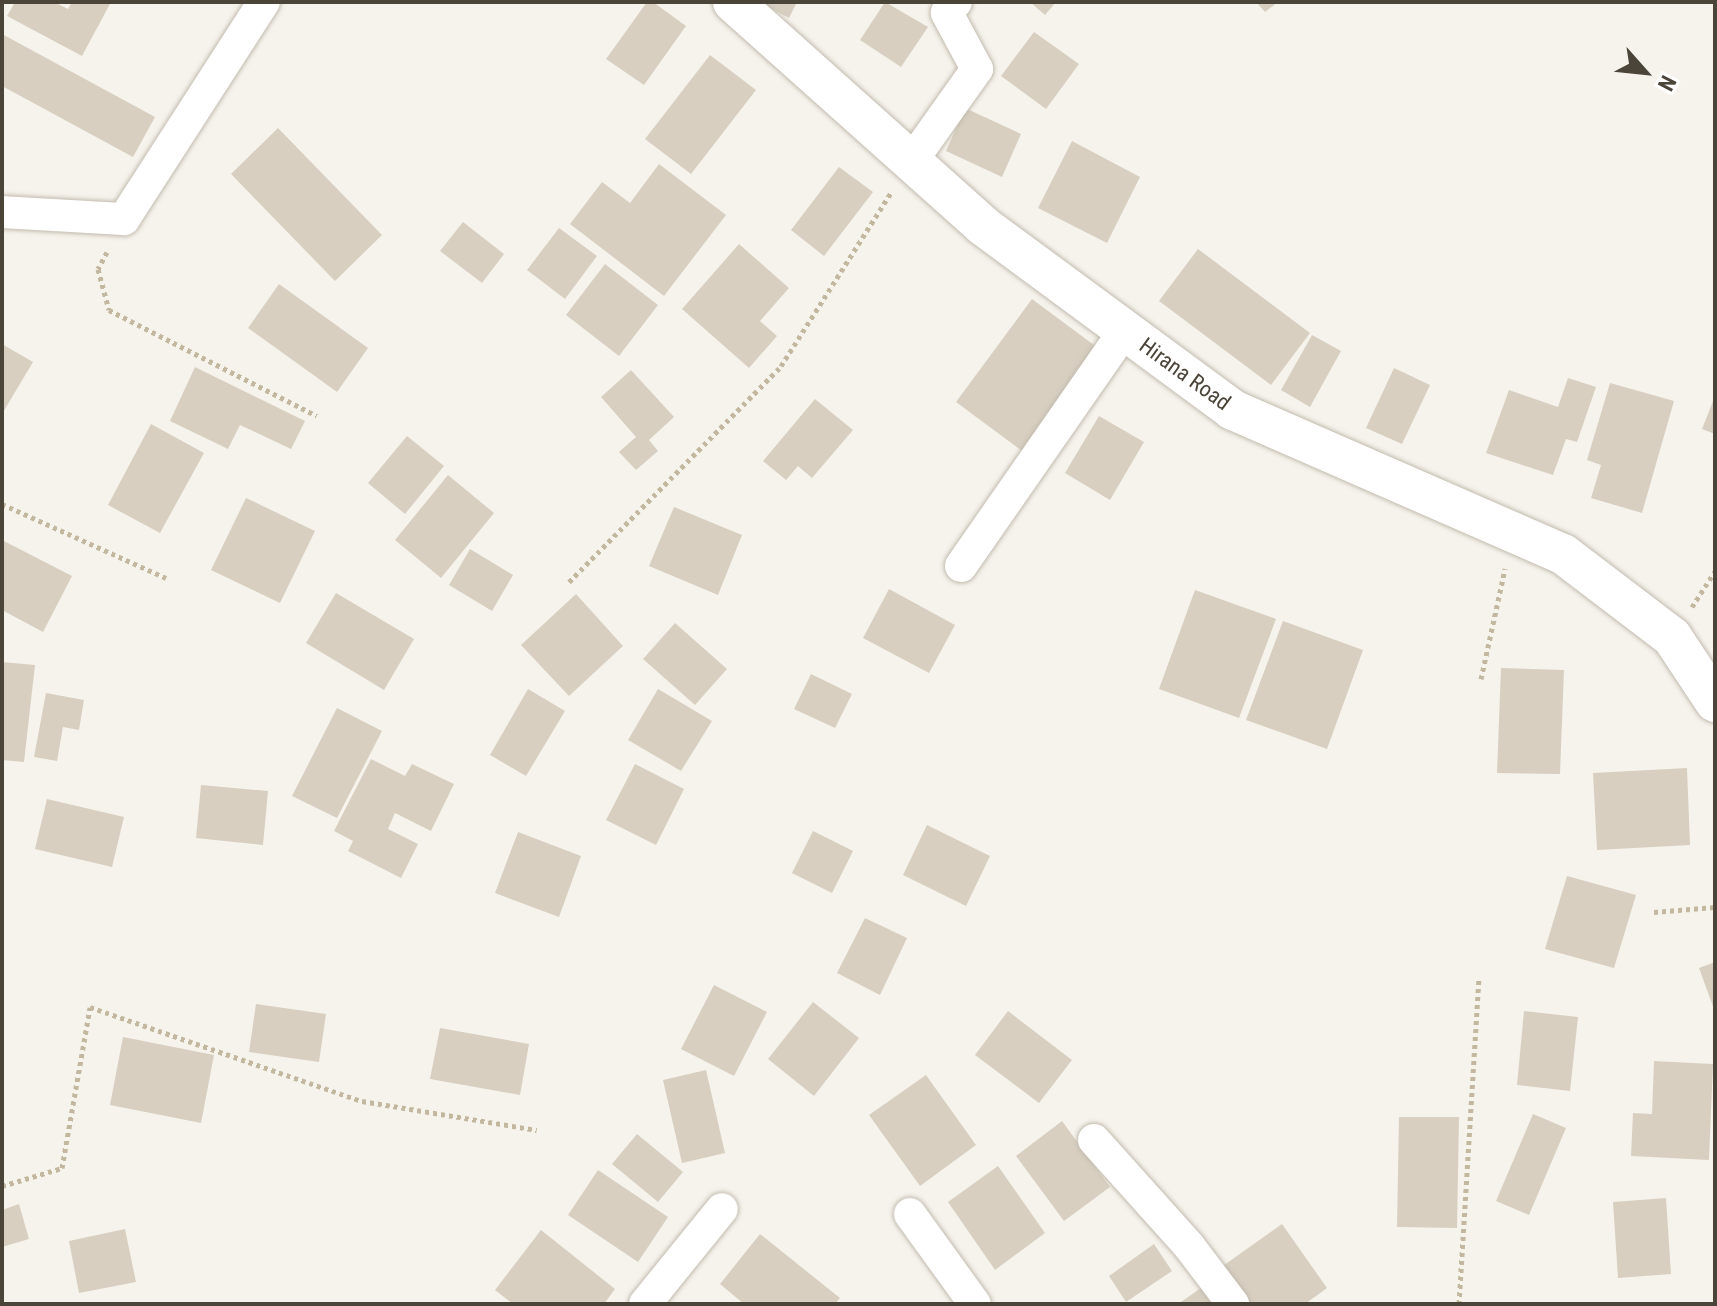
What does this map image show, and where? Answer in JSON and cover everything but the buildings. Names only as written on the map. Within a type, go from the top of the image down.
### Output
[{"type":"street","points":[[2,212],[124,219],[264,2]]},
{"type":"street","name":"Hirana Road","points":[[733,2],[982,225],[1233,410],[1563,554],[1672,637],[1715,702]]},
{"type":"street","points":[[911,162],[977,69],[947,13],[956,2]]},
{"type":"street","points":[[961,566],[1125,330]]},
{"type":"street","points":[[1094,1140],[1189,1246],[1233,1304]]},
{"type":"street","points":[[645,1304],[722,1209]]},
{"type":"street","points":[[910,1214],[975,1304]]},
{"type":"path","points":[[569,582],[781,366],[911,162]]},
{"type":"path","points":[[124,219],[98,269],[109,310],[317,416]]},
{"type":"path","points":[[2,504],[166,578]]},
{"type":"path","points":[[1481,679],[1513,533]]},
{"type":"path","points":[[1654,912],[1715,907]]},
{"type":"path","points":[[1459,1304],[1479,978]]},
{"type":"path","points":[[2,1186],[62,1168],[90,1007],[362,1101],[537,1130]]}]
